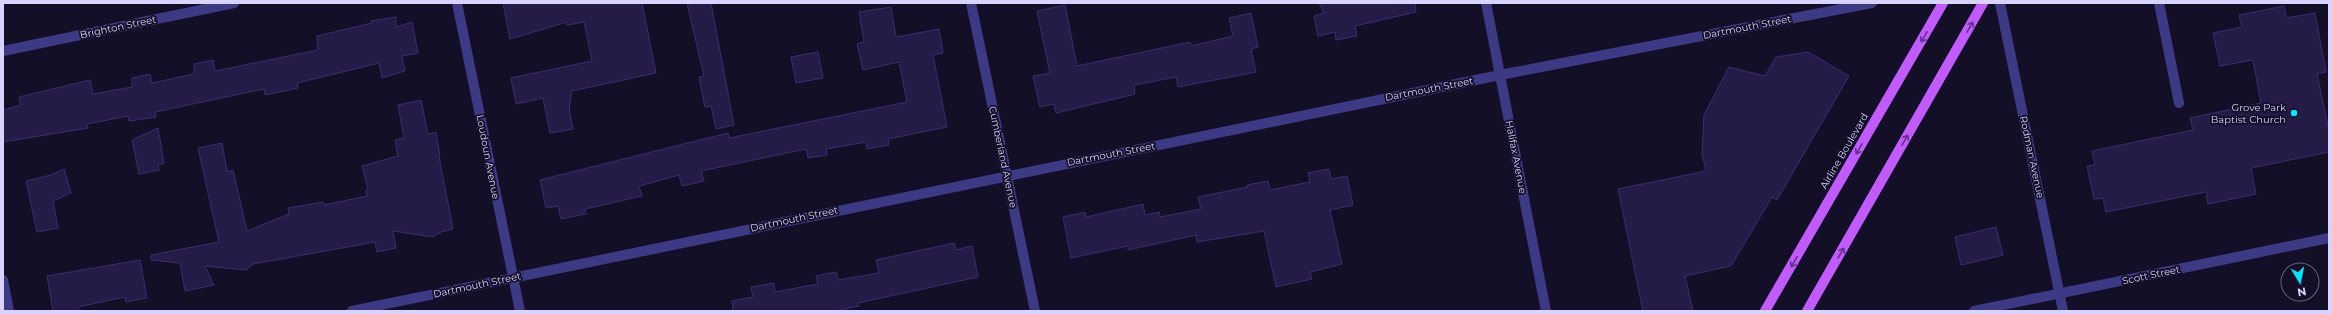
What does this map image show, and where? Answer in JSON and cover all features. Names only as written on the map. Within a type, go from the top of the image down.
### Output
[{"type":"main road","name":"Airline Boulevard","points":[[1766,311],[1943,3]]},
{"type":"main road","points":[[1808,311],[1983,3]]},
{"type":"street","name":"Brighton Street","points":[[3,51],[234,3]]},
{"type":"street","name":"Loudoun Avenue","points":[[457,3],[520,311]]},
{"type":"street","name":"Cumberland Avenue","points":[[971,3],[1035,311]]},
{"type":"street","name":"Halifax Avenue","points":[[1486,3],[1546,311]]},
{"type":"street","name":"Dartmouth Street","points":[[352,311],[1007,175],[1500,75],[1872,3]]},
{"type":"street","name":"Rodman Avenue","points":[[2000,3],[2063,311]]},
{"type":"street","points":[[2159,3],[2179,103]]},
{"type":"street","name":"Scott Street","points":[[1974,311],[2329,238]]},
{"type":"street","points":[[3,280],[9,311]]},
{"type":"building","points":[[503,3],[642,3],[656,73],[572,91],[569,109],[573,129],[550,133],[543,98],[516,104],[511,78],[592,61],[584,22],[567,25],[567,22],[510,39]]},
{"type":"building","points":[[687,3],[711,3],[734,125],[716,129],[711,106],[705,107],[699,77],[704,76]]},
{"type":"building","points":[[1319,3],[1415,3],[1416,12],[1355,26],[1357,36],[1336,40],[1335,32],[1318,36],[1314,16],[1324,13]]},
{"type":"building","points":[[1065,5],[1077,66],[1190,42],[1191,46],[1233,36],[1229,18],[1251,13],[1258,47],[1251,49],[1256,72],[1178,87],[1176,77],[1134,85],[1135,94],[1056,113],[1054,104],[1040,107],[1033,76],[1050,73],[1037,11]]},
{"type":"building","name":"Grove Park Baptist Church","points":[[2284,6],[2286,18],[2315,13],[2326,72],[2317,74],[2329,132],[2329,152],[2251,168],[2256,194],[2208,204],[2206,192],[2106,212],[2103,198],[2094,199],[2087,166],[2095,165],[2092,151],[2193,130],[2190,118],[2261,103],[2253,60],[2220,66],[2213,33],[2242,27],[2239,15]]},
{"type":"building","points":[[891,7],[896,37],[939,29],[943,53],[933,55],[947,127],[888,139],[889,145],[867,149],[866,142],[826,149],[827,155],[808,158],[806,149],[701,171],[704,181],[682,186],[679,175],[639,186],[642,196],[585,209],[586,214],[561,219],[558,206],[546,208],[540,180],[728,133],[729,138],[907,102],[899,62],[863,70],[857,44],[864,42],[859,12]]},
{"type":"building","points":[[396,17],[396,27],[412,22],[418,53],[402,56],[405,71],[382,78],[379,63],[297,83],[298,88],[265,95],[264,89],[155,112],[156,117],[129,121],[128,116],[87,124],[88,128],[3,142],[3,110],[21,105],[19,97],[90,80],[93,94],[132,87],[132,78],[150,74],[152,83],[194,74],[194,64],[213,60],[215,71],[318,50],[317,36],[372,23],[371,21]]},
{"type":"building","points":[[818,52],[823,78],[796,83],[791,57]]},
{"type":"building","points":[[1808,52],[1849,76],[1777,200],[1772,197],[1731,266],[1685,276],[1693,311],[1643,311],[1618,189],[1706,171],[1702,154],[1704,115],[1729,67],[1765,76],[1776,57]]},
{"type":"building","points":[[421,100],[428,134],[436,132],[439,157],[453,229],[441,232],[433,237],[393,231],[396,248],[377,252],[375,242],[253,264],[246,270],[205,266],[214,285],[185,291],[180,263],[151,260],[151,255],[219,242],[198,148],[222,143],[227,172],[233,170],[247,231],[289,214],[288,208],[323,202],[324,205],[367,196],[366,190],[368,189],[362,166],[398,156],[395,140],[404,138],[398,105]]},
{"type":"building","points":[[158,128],[164,163],[158,165],[159,170],[139,174],[132,140]]},
{"type":"building","points":[[64,169],[71,193],[53,201],[58,228],[37,232],[26,181],[51,175]]},
{"type":"building","points":[[1329,169],[1331,179],[1347,176],[1353,205],[1330,210],[1342,264],[1310,272],[1312,279],[1276,287],[1264,231],[1197,242],[1196,235],[1128,250],[1128,246],[1071,258],[1063,217],[1085,212],[1086,217],[1143,204],[1145,215],[1159,212],[1160,217],[1201,209],[1198,197],[1248,187],[1247,185],[1268,181],[1270,190],[1310,182],[1308,173]]},
{"type":"building","points":[[1996,227],[2003,255],[1961,265],[1955,237]]},
{"type":"building","points":[[954,243],[956,250],[972,246],[978,277],[858,303],[859,306],[836,311],[733,311],[732,301],[753,297],[751,287],[774,283],[775,292],[818,284],[816,276],[836,272],[838,280],[879,273],[876,260]]},
{"type":"building","points":[[140,260],[147,298],[126,302],[125,297],[78,307],[78,311],[53,311],[47,276]]},
{"type":"place","name":"Grove Park Baptist Church","points":[[2294,113]]}]
